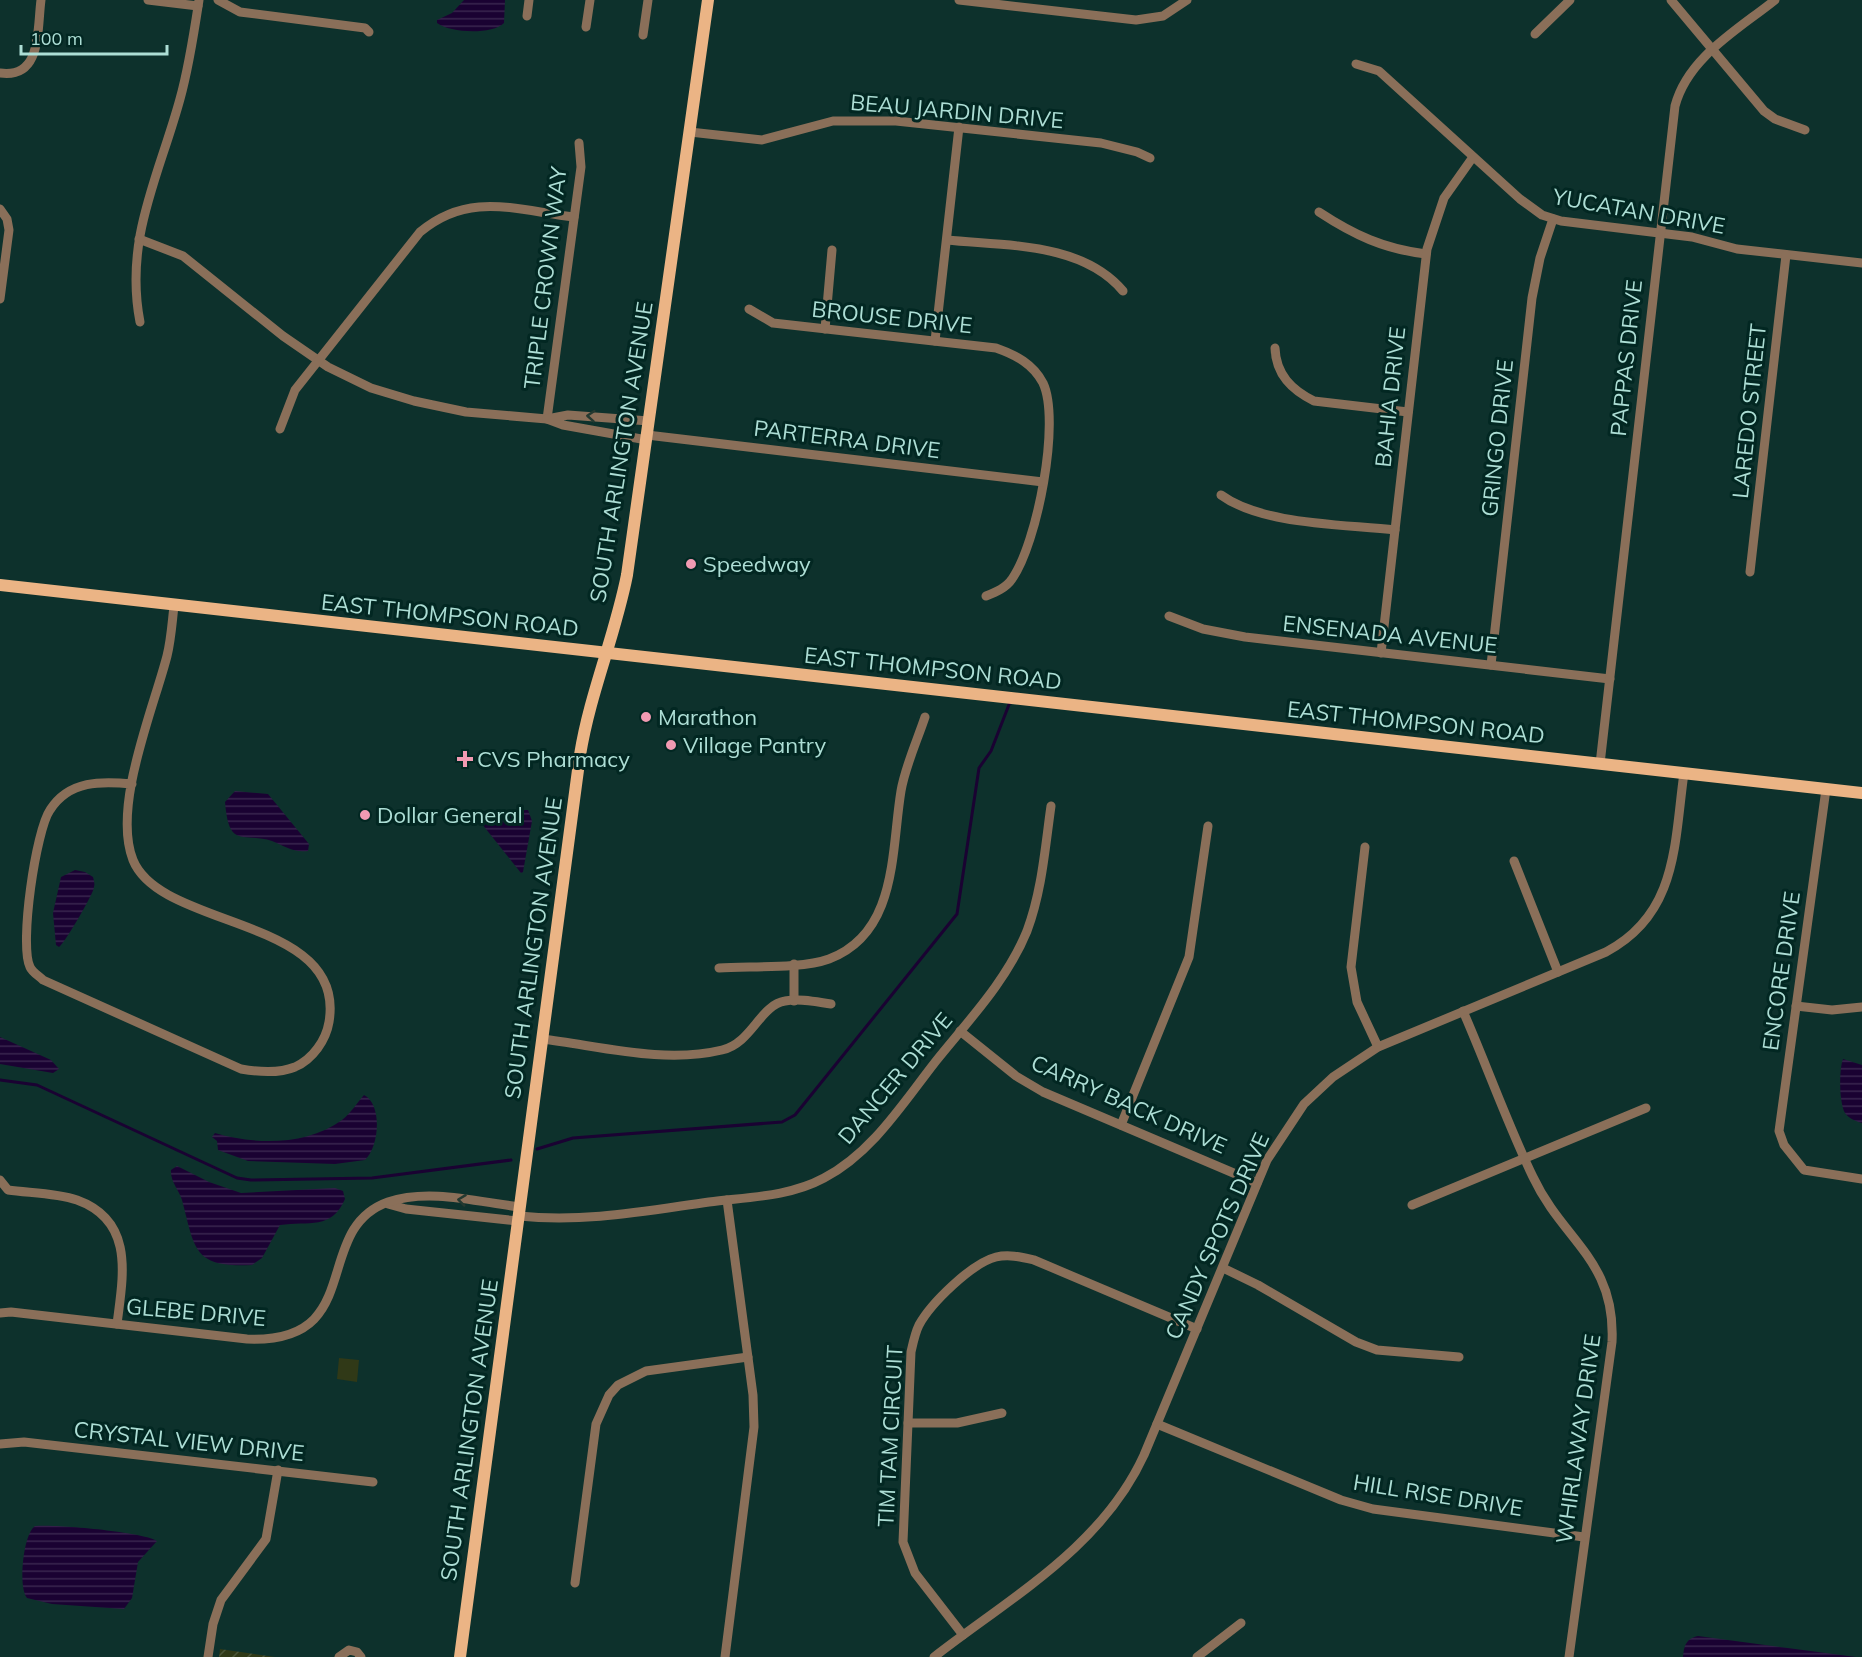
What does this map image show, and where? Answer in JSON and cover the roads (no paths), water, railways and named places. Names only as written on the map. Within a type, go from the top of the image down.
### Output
[{"type":"main road","name":"SOUTH ARLINGTON AVENUE","points":[[460,1657],[582,742],[624,590],[708,0]]},
{"type":"main road","name":"EAST THOMPSON ROAD","points":[[0,585],[1862,793]]},
{"type":"street","points":[[0,74],[17,74],[24,71],[33,58],[41,0]]},
{"type":"street","points":[[140,322],[135,297],[140,239],[148,195],[180,101],[198,3],[148,0]]},
{"type":"street","points":[[218,0],[240,12],[365,28],[369,32]]},
{"type":"street","points":[[527,16],[529,0]]},
{"type":"street","points":[[586,27],[590,0]]},
{"type":"street","points":[[643,35],[648,0]]},
{"type":"street","points":[[959,0],[1145,20],[1171,12],[1187,0]]},
{"type":"street","points":[[1535,34],[1570,0]]},
{"type":"street","points":[[1671,0],[1764,111],[1782,123],[1805,130]]},
{"type":"street","name":"PAPPAS DRIVE","points":[[1600,764],[1659,233],[1676,101],[1690,72],[1713,50],[1775,0]]},
{"type":"street","name":"YUCATAN DRIVE","points":[[1356,64],[1379,71],[1529,207],[1553,219],[1708,239],[1737,249],[1862,263]]},
{"type":"street","name":"BEAU JARDIN DRIVE","points":[[690,132],[755,140],[836,120],[896,121],[1110,144],[1150,158]]},
{"type":"street","points":[[935,342],[959,127]]},
{"type":"street","name":"TRIPLE CROWN WAY","points":[[547,419],[580,167],[579,143]]},
{"type":"street","name":"BAHIA DRIVE","points":[[1381,653],[1426,254],[1444,198],[1473,157]]},
{"type":"street","points":[[280,429],[295,390],[420,232],[436,219],[457,209],[482,205],[574,217]]},
{"type":"street","points":[[0,299],[9,230],[2,211]]},
{"type":"street","points":[[1319,212],[1354,235],[1375,244],[1426,254]]},
{"type":"street","name":"GRINGO DRIVE","points":[[1491,665],[1532,297],[1538,267],[1553,219]]},
{"type":"street","points":[[140,239],[183,256],[318,360],[371,388],[414,401],[466,412],[547,419],[568,415],[649,421]]},
{"type":"street","points":[[947,240],[1059,253],[1096,268],[1123,291]]},
{"type":"street","points":[[825,329],[832,250]]},
{"type":"street","name":"LAREDO STREET","points":[[1750,572],[1786,255]]},
{"type":"street","name":"BROUSE DRIVE","points":[[748,309],[773,323],[996,348],[1019,357],[1041,380],[1050,407],[1043,482]]},
{"type":"street","points":[[1275,348],[1278,367],[1284,379],[1305,397],[1314,401],[1408,412]]},
{"type":"street","name":"PARTERRA DRIVE","points":[[547,419],[563,425],[647,438],[1043,482]]},
{"type":"street","points":[[986,596],[1009,583],[1025,556],[1037,522],[1043,482]]},
{"type":"street","points":[[1221,495],[1241,508],[1262,514],[1395,530]]},
{"type":"street","points":[[132,784],[99,781],[83,785],[66,794],[50,809],[37,843],[27,933],[30,968],[43,980],[241,1068],[265,1073],[295,1067],[315,1052],[328,1031],[331,1008],[325,982],[314,964],[292,948],[165,893],[146,879],[134,862],[128,843],[132,784],[168,654],[174,606]]},
{"type":"street","name":"ENSENADA AVENUE","points":[[1169,616],[1228,635],[1610,679]]},
{"type":"street","points":[[719,968],[815,962],[837,955],[856,942],[876,917],[888,888],[901,788],[925,717]]},
{"type":"street","name":"CANDY SPOTS DRIVE","points":[[934,1657],[1079,1546],[1101,1523],[1138,1469],[1257,1183],[1278,1141],[1304,1104],[1333,1077],[1378,1047],[1617,946],[1638,929],[1655,909],[1669,877],[1684,772]]},
{"type":"street","name":"ENCORE DRIVE","points":[[1826,789],[1779,1131],[1792,1155],[1809,1173],[1862,1179]]},
{"type":"street","name":"DANCER DRIVE","points":[[519,1215],[577,1220],[727,1200],[797,1189],[841,1169],[875,1138],[1006,972],[1026,931],[1039,888],[1051,806]]},
{"type":"street","points":[[1121,1125],[1189,957],[1208,826]]},
{"type":"street","points":[[1365,847],[1351,967],[1357,1002],[1378,1047]]},
{"type":"street","points":[[1514,861],[1558,972]]},
{"type":"street","points":[[794,964],[794,1000]]},
{"type":"street","points":[[542,1039],[661,1054],[689,1055],[722,1050],[746,1039],[770,1009],[783,1001],[831,1004]]},
{"type":"street","points":[[1796,1006],[1832,1010],[1862,1007]]},
{"type":"street","name":"WHIRLAWAY DRIVE","points":[[1463,1011],[1541,1191],[1590,1256],[1601,1276],[1611,1306],[1612,1342],[1569,1657]]},
{"type":"street","name":"CARRY BACK DRIVE","points":[[960,1031],[1016,1076],[1043,1092],[1257,1183]]},
{"type":"street","points":[[1412,1205],[1646,1108]]},
{"type":"street","points":[[0,1180],[8,1190],[76,1200],[104,1218],[112,1226],[118,1239],[124,1268],[117,1324]]},
{"type":"street","name":"GLEBE DRIVE","points":[[0,1313],[11,1312],[261,1339],[276,1338],[303,1330],[314,1322],[322,1311],[350,1237],[365,1217],[386,1203],[406,1198],[437,1197],[519,1215]]},
{"type":"street","points":[[725,1657],[753,1450],[753,1395],[727,1200]]},
{"type":"street","points":[[386,1203],[406,1209],[519,1215]]},
{"type":"street","name":"TIM TAM CIRCUIT","points":[[963,1635],[915,1573],[908,1561],[903,1542],[911,1352],[919,1325],[930,1310],[969,1272],[984,1261],[1016,1256],[1034,1260],[1197,1329]]},
{"type":"street","points":[[1222,1268],[1258,1285],[1356,1342],[1377,1350],[1460,1357]]},
{"type":"street","points":[[575,1583],[596,1424],[609,1395],[618,1385],[646,1371],[748,1357]]},
{"type":"street","points":[[908,1423],[939,1425],[1002,1413]]},
{"type":"street","name":"HILL RISE DRIVE","points":[[1157,1424],[1341,1500],[1362,1506],[1584,1537]]},
{"type":"street","name":"CRYSTAL VIEW DRIVE","points":[[0,1444],[24,1442],[373,1482]]},
{"type":"street","points":[[208,1657],[213,1624],[221,1600],[266,1539],[278,1470]]},
{"type":"street","points":[[1197,1657],[1241,1623]]},
{"type":"street","points":[[339,1657],[349,1650],[357,1652],[361,1657]]},
{"type":"waterway","points":[[537,1149],[573,1138],[782,1122],[795,1115],[957,914],[979,768],[991,751],[1010,702]]},
{"type":"waterway","points":[[0,1080],[37,1085],[237,1178],[251,1180],[372,1178],[511,1160]]},
{"type":"place","name":"Speedway","points":[[691,564]]},
{"type":"place","name":"Marathon","points":[[646,717]]},
{"type":"place","name":"Village Pantry","points":[[671,745]]},
{"type":"place","name":"CVS Pharmacy","points":[[465,759]]},
{"type":"place","name":"Dollar General","points":[[365,815]]}]
